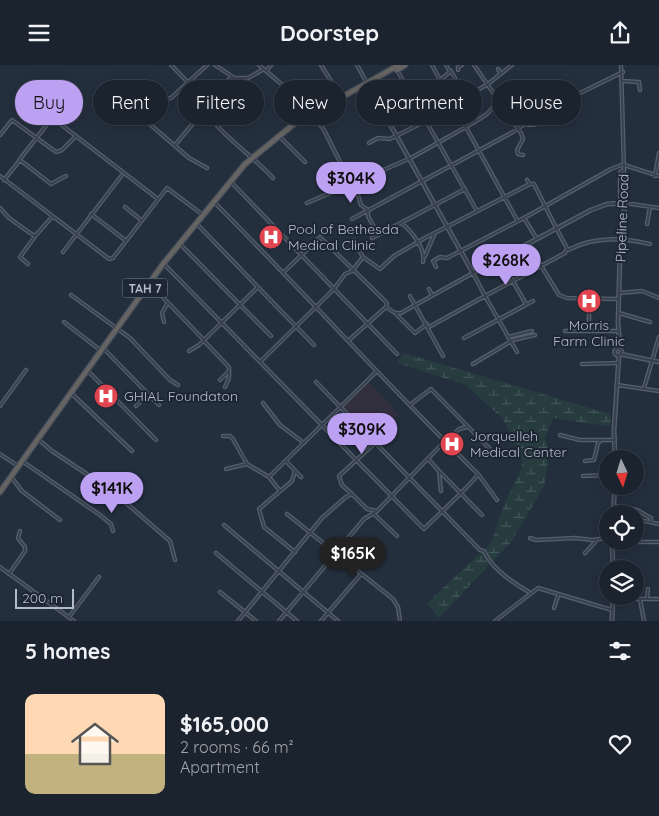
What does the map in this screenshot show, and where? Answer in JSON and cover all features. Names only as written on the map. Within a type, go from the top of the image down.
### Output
[{"type":"highway","name":"TAH 7","points":[[375,80],[405,65]]},
{"type":"highway","name":"TAH 7","points":[[0,492],[86,369],[163,264],[230,181],[278,135],[294,125]]},
{"type":"street","points":[[170,65],[186,80]]},
{"type":"street","points":[[192,80],[207,65]]},
{"type":"street","points":[[215,65],[233,77],[248,78],[271,65]]},
{"type":"street","points":[[259,65],[277,80]]},
{"type":"street","points":[[321,65],[330,80]]},
{"type":"street","points":[[357,65],[366,80]]},
{"type":"street","points":[[432,65],[440,79],[450,72]]},
{"type":"street","points":[[446,65],[455,78]]},
{"type":"street","points":[[458,70],[458,67],[462,65]]},
{"type":"street","points":[[474,65],[492,90]]},
{"type":"street","points":[[482,88],[512,65]]},
{"type":"street","name":"Pipeline Road","points":[[620,349],[618,342],[619,293],[625,203],[623,72],[621,65]]},
{"type":"street","points":[[398,67],[404,80]]},
{"type":"street","points":[[498,69],[501,74]]},
{"type":"street","points":[[581,93],[623,72]]},
{"type":"street","points":[[228,80],[233,77]]},
{"type":"street","points":[[623,81],[639,82],[640,90]]},
{"type":"street","points":[[168,99],[178,91]]},
{"type":"street","points":[[307,203],[410,158],[484,116],[492,108]]},
{"type":"street","points":[[0,135],[12,120],[59,152],[76,136]]},
{"type":"street","points":[[4,180],[46,125]]},
{"type":"street","points":[[61,125],[158,199]]},
{"type":"street","points":[[152,125],[194,162],[207,168]]},
{"type":"street","points":[[175,145],[192,125]]},
{"type":"street","points":[[219,125],[253,157],[263,171],[273,178]]},
{"type":"street","points":[[321,125],[351,184],[356,189],[361,205],[369,210]]},
{"type":"street","points":[[391,125],[436,204],[497,319],[518,352]]},
{"type":"street","points":[[369,143],[378,138],[390,139],[415,125]]},
{"type":"street","points":[[430,125],[450,166],[478,211]]},
{"type":"street","points":[[352,219],[523,125]]},
{"type":"street","points":[[466,126],[517,221]]},
{"type":"street","points":[[518,127],[523,137],[517,152],[523,155]]},
{"type":"street","points":[[278,135],[305,162]]},
{"type":"street","points":[[654,176],[659,153]]},
{"type":"street","points":[[20,160],[51,184],[66,176]]},
{"type":"street","points":[[436,267],[433,261],[440,257],[447,258],[610,169],[624,165],[659,176]]},
{"type":"street","points":[[620,198],[620,172],[624,170]]},
{"type":"street","points":[[62,252],[123,174]]},
{"type":"street","points":[[0,175],[52,217],[109,259],[113,258],[125,240],[168,188],[203,215]]},
{"type":"street","points":[[527,180],[530,184],[534,184],[568,250]]},
{"type":"street","points":[[230,181],[397,354]]},
{"type":"street","points":[[353,240],[363,257],[380,269],[394,256],[530,184]]},
{"type":"street","points":[[372,238],[464,189]]},
{"type":"street","points":[[213,202],[266,253],[315,307],[478,474],[497,500]]},
{"type":"street","points":[[395,313],[401,313],[598,206],[625,203],[659,208]]},
{"type":"street","points":[[125,207],[141,220]]},
{"type":"street","points":[[647,224],[650,207]]},
{"type":"street","points":[[0,208],[9,218],[36,235]]},
{"type":"street","points":[[369,210],[368,216],[378,235]]},
{"type":"street","points":[[91,214],[125,240]]},
{"type":"street","points":[[28,264],[20,257],[52,217]]},
{"type":"street","points":[[524,217],[536,239]]},
{"type":"street","points":[[401,223],[418,243],[424,256]]},
{"type":"street","points":[[197,224],[314,345]]},
{"type":"street","points":[[423,262],[434,235]]},
{"type":"street","points":[[283,273],[320,237],[352,271],[372,287],[387,303],[386,307]]},
{"type":"street","points":[[429,327],[541,267],[568,250],[589,241],[607,238],[650,244]]},
{"type":"street","points":[[528,244],[557,293],[564,295],[564,298],[619,299]]},
{"type":"street","points":[[180,245],[271,336]]},
{"type":"street","points":[[260,362],[334,289],[346,274],[352,271],[363,257]]},
{"type":"street","points":[[500,259],[526,304]]},
{"type":"street","points":[[163,264],[424,529],[441,510],[475,481],[478,474]]},
{"type":"street","points":[[149,283],[227,363],[229,371],[226,387]]},
{"type":"street","points":[[189,351],[204,340],[258,287]]},
{"type":"street","points":[[429,289],[432,295]]},
{"type":"street","points":[[619,293],[642,291],[659,298]]},
{"type":"street","points":[[71,295],[130,338],[170,381],[178,385]]},
{"type":"street","points":[[410,296],[429,327],[443,356]]},
{"type":"street","points":[[464,338],[533,301]]},
{"type":"street","points":[[164,322],[162,313],[167,303]]},
{"type":"street","points":[[589,306],[589,331]]},
{"type":"street","points":[[386,307],[395,313],[415,333],[427,324]]},
{"type":"street","points":[[348,341],[386,307]]},
{"type":"street","points":[[619,312],[650,322]]},
{"type":"street","points":[[64,322],[101,349],[159,405]]},
{"type":"street","points":[[508,337],[532,331]]},
{"type":"street","points":[[565,331],[618,331]]},
{"type":"street","points":[[473,364],[511,342],[535,335]]},
{"type":"street","points":[[644,388],[659,337]]},
{"type":"street","name":"Pipeline Road","points":[[618,342],[616,349],[619,354]]},
{"type":"street","points":[[616,349],[620,349],[626,354]]},
{"type":"street","points":[[615,450],[620,349]]},
{"type":"street","points":[[619,354],[659,362]]},
{"type":"street","points":[[582,364],[618,362]]},
{"type":"street","points":[[86,369],[156,440]]},
{"type":"street","points":[[0,405],[26,370]]},
{"type":"street","points":[[220,381],[229,371]]},
{"type":"street","points":[[269,477],[377,371]]},
{"type":"street","points":[[12,381],[15,384]]},
{"type":"street","points":[[316,382],[480,550],[484,551],[487,558],[507,577],[529,592]]},
{"type":"street","points":[[617,385],[659,391]]},
{"type":"street","points":[[410,405],[431,389],[492,451]]},
{"type":"street","points":[[70,392],[132,451]]},
{"type":"street","points":[[136,406],[148,394]]},
{"type":"street","points":[[263,403],[280,425],[304,443]]},
{"type":"street","points":[[279,621],[364,519],[377,511],[408,477],[459,429],[462,421]]},
{"type":"street","points":[[459,429],[467,427]]},
{"type":"street","points":[[560,435],[580,440],[615,441]]},
{"type":"street","points":[[223,436],[230,436],[247,463],[269,477],[280,491]]},
{"type":"street","points":[[38,439],[52,451],[111,490],[170,541],[175,560]]},
{"type":"street","points":[[585,461],[594,460],[598,443],[602,440]]},
{"type":"street","points":[[375,443],[339,478],[342,485],[367,509],[377,511]]},
{"type":"street","points":[[0,454],[18,467]]},
{"type":"street","points":[[429,459],[482,515]]},
{"type":"street","points":[[22,461],[100,515],[111,524],[113,531]]},
{"type":"street","points":[[286,461],[302,477]]},
{"type":"street","points":[[226,469],[247,463]]},
{"type":"street","points":[[295,471],[292,481],[259,509],[260,519],[264,527],[295,552]]},
{"type":"street","points":[[439,471],[441,491]]},
{"type":"street","points":[[583,475],[599,475]]},
{"type":"street","points":[[11,477],[22,491],[60,520]]},
{"type":"street","points":[[238,621],[311,534],[322,518],[352,494]]},
{"type":"street","points":[[373,513],[398,536]]},
{"type":"street","points":[[287,514],[393,599],[398,607],[400,621]]},
{"type":"street","points":[[644,515],[650,518],[651,523]]},
{"type":"street","points":[[644,521],[659,524]]},
{"type":"street","points":[[224,525],[338,621]]},
{"type":"street","points":[[9,573],[25,551],[25,547],[18,538],[20,531]]},
{"type":"street","points":[[530,538],[536,540],[599,539]]},
{"type":"street","points":[[585,553],[599,539]]},
{"type":"street","points":[[644,542],[659,542]]},
{"type":"street","points":[[216,553],[297,621]]},
{"type":"street","points":[[0,567],[74,621]]},
{"type":"street","points":[[320,621],[360,574]]},
{"type":"street","points":[[69,617],[99,577]]},
{"type":"street","points":[[494,621],[529,592],[538,588],[612,610]]},
{"type":"street","points":[[648,589],[646,599],[659,599]]},
{"type":"street","points":[[220,592],[256,621]]},
{"type":"street","points":[[554,608],[558,595]]},
{"type":"street","points":[[612,605],[612,621]]},
{"type":"street","points":[[641,605],[644,621]]},
{"type":"shaded area","points":[[368,382],[399,414],[372,439],[341,408]]},
{"type":"green space","points":[[404,353],[610,414],[611,426],[553,418],[545,438],[549,454],[544,487],[512,541],[439,618],[427,603],[491,543],[505,502],[521,470],[522,460],[503,419],[466,385],[397,363]]},
{"type":"place","name":"Pool of Bethesda Medical Clinic","points":[[271,237]]},
{"type":"place","name":"Morris Farm Clinic","points":[[589,301]]},
{"type":"place","name":"GHIAL Foundaton","points":[[106,396]]},
{"type":"place","name":"Jorquelleh Medical Center","points":[[452,444]]}]
